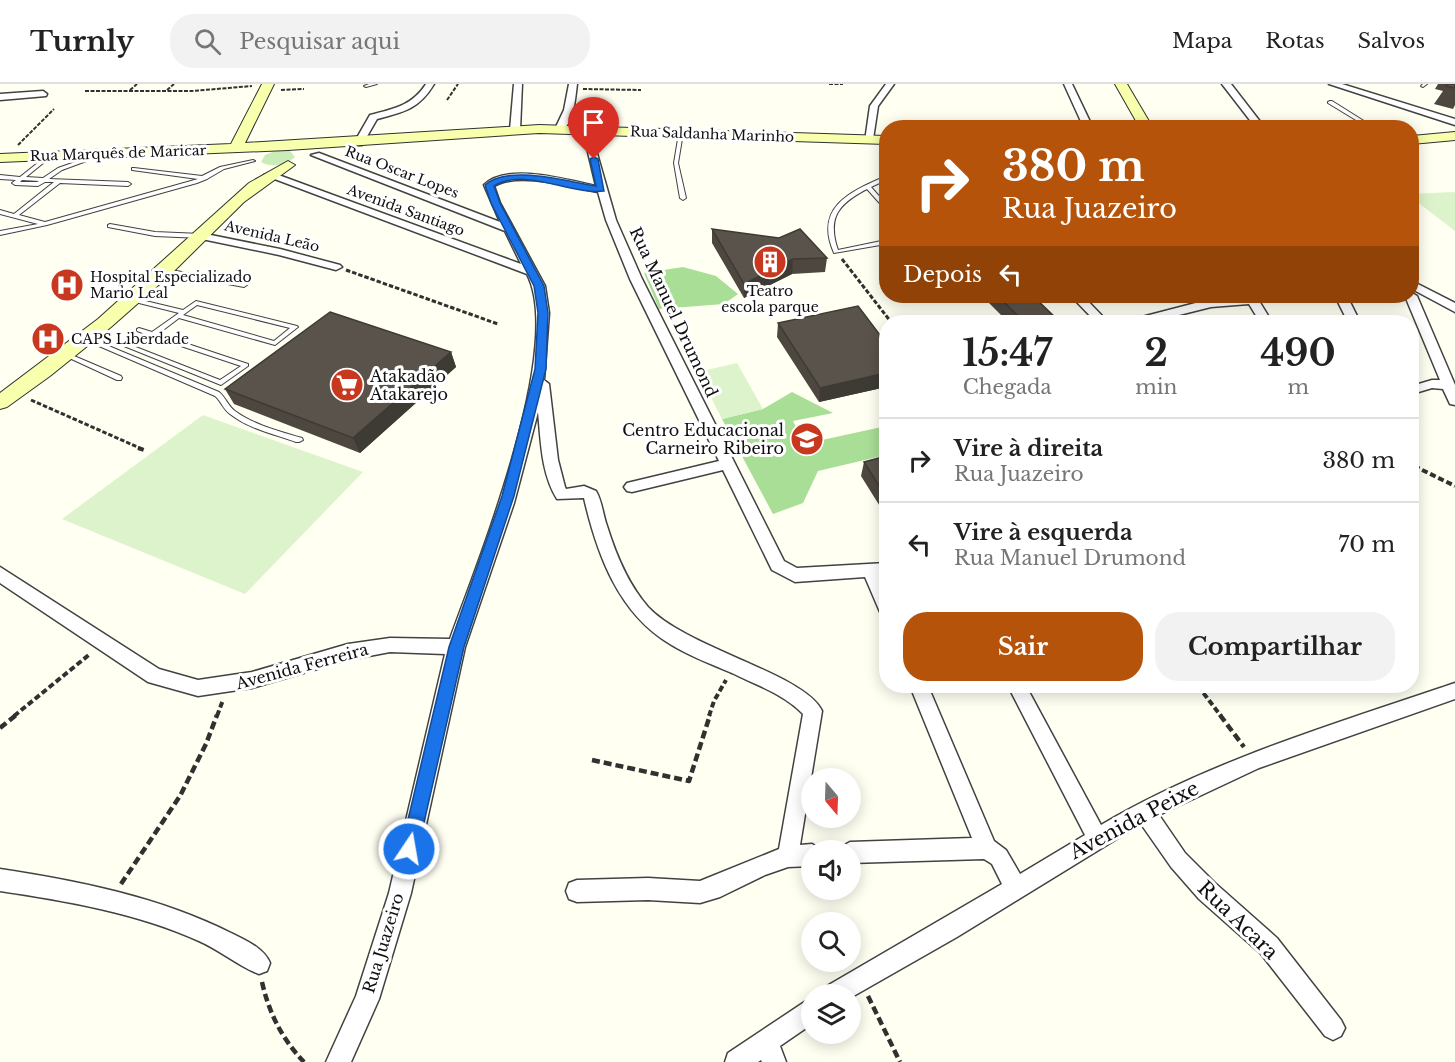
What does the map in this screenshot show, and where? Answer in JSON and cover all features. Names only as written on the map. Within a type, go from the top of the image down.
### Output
[{"type":"main road","points":[[1121,84],[1142,120]]},
{"type":"main road","points":[[253,161],[262,151],[285,146],[300,148],[304,154],[291,164],[266,168],[253,161],[236,148],[270,87]]},
{"type":"main road","name":"Rua Saldanha Marinho","points":[[285,146],[560,129],[879,140]]},
{"type":"main road","points":[[1419,139],[1455,136]]},
{"type":"main road","name":"Rua Saldanha Marinho","points":[[7,397],[68,355],[133,300],[263,178],[291,164],[360,140]]},
{"type":"main road","name":"Rua Marquês de Maricar","points":[[3,157],[285,146]]},
{"type":"main road","points":[[253,161],[263,178]]},
{"type":"street","points":[[360,140],[370,120],[381,110],[403,110],[422,97],[430,84]]},
{"type":"street","points":[[515,130],[518,84]]},
{"type":"street","points":[[868,139],[874,106],[890,84]]},
{"type":"street","points":[[1068,84],[1085,120]]},
{"type":"street","points":[[1226,84],[1255,120]]},
{"type":"street","points":[[1333,84],[1455,122]]},
{"type":"street","points":[[560,129],[569,110],[573,86]]},
{"type":"street","points":[[0,97],[43,94]]},
{"type":"street","name":"Rua Manuel Drumond","points":[[585,129],[611,220],[636,279],[771,553],[785,571],[795,575],[879,570]]},
{"type":"street","name":"Rua Oscar Lopes","points":[[316,155],[511,230]]},
{"type":"street","name":"Rua Juazeiro","points":[[601,190],[524,177],[494,181],[489,185],[533,272],[543,301],[540,369],[552,471],[559,493],[567,495],[588,492],[591,495],[607,550],[635,606],[656,626],[676,639],[734,666]]},
{"type":"street","name":"Avenida Santiago","points":[[263,178],[533,272]]},
{"type":"street","name":"Avenida Leão","points":[[201,236],[286,253],[336,267]]},
{"type":"street","points":[[1419,289],[1455,308]]},
{"type":"street","points":[[1084,303],[1095,315]]},
{"type":"street","points":[[1165,315],[1211,303]]},
{"type":"street","points":[[1419,315],[1455,402]]},
{"type":"street","name":"Rua Juazeiro","points":[[338,1062],[366,999],[400,892],[456,647],[508,496],[540,369]]},
{"type":"street","points":[[1419,388],[1432,384],[1448,385]]},
{"type":"street","points":[[632,487],[726,464]]},
{"type":"street","name":"Avenida Ferreira","points":[[0,574],[102,644],[154,676],[198,688],[228,685],[286,671],[348,652],[390,645],[456,647]]},
{"type":"street","points":[[734,666],[793,694],[813,711],[788,856]]},
{"type":"street","name":"Avenida Peixe","points":[[852,984],[1144,812],[1254,761],[1455,691]]},
{"type":"street","points":[[922,693],[987,848],[999,858],[1016,888]]},
{"type":"street","points":[[1021,693],[1097,838]]},
{"type":"street","name":"Rua Acara","points":[[1144,812],[1178,860],[1207,891],[1269,946],[1333,1028]]},
{"type":"street","points":[[861,853],[987,848]]},
{"type":"street","points":[[576,891],[648,889],[700,892],[720,886],[760,866],[788,856],[801,855]]},
{"type":"street","points":[[0,880],[30,884],[140,909],[215,936],[246,952],[259,963]]},
{"type":"street","points":[[737,1062],[769,1051],[801,1020]]},
{"type":"lane","points":[[366,86],[375,84]]},
{"type":"lane","points":[[1330,102],[1359,120]]},
{"type":"lane","points":[[681,133],[676,163],[682,198]]},
{"type":"lane","points":[[46,179],[60,169],[104,153]]},
{"type":"lane","points":[[20,178],[51,155]]},
{"type":"lane","points":[[0,234],[45,224],[206,178],[229,166],[253,161]]},
{"type":"lane","points":[[134,169],[206,178]]},
{"type":"lane","points":[[0,177],[129,184]]},
{"type":"lane","points":[[16,215],[60,181]]},
{"type":"lane","points":[[879,181],[848,197],[833,214],[829,226],[829,237],[836,252],[879,243]]},
{"type":"lane","points":[[867,186],[879,199]]},
{"type":"lane","points":[[0,212],[45,224]]},
{"type":"lane","points":[[110,226],[155,234],[201,236]]},
{"type":"lane","points":[[165,271],[244,285]]},
{"type":"lane","points":[[133,300],[181,314],[275,343],[295,327],[196,303],[181,314],[151,336]]},
{"type":"lane","points":[[121,343],[221,383],[246,365],[151,336],[139,330]]},
{"type":"lane","points":[[87,339],[217,394],[222,397],[227,407],[242,418],[298,440]]},
{"type":"lane","points":[[68,355],[119,378]]},
{"type":"path","points":[[130,90],[137,84]]},
{"type":"path","points":[[166,91],[174,84]]},
{"type":"path","points":[[447,100],[458,84]]},
{"type":"path","points":[[829,84],[843,84]]},
{"type":"path","points":[[573,86],[641,90]]},
{"type":"path","points":[[85,91],[208,91],[244,87]]},
{"type":"path","points":[[270,87],[304,89]]},
{"type":"path","points":[[3,157],[54,109]]},
{"type":"path","points":[[836,252],[886,315]]},
{"type":"path","points":[[336,267],[419,295],[463,314],[498,324]]},
{"type":"path","points":[[7,397],[144,450]]},
{"type":"path","points":[[1419,468],[1455,486]]},
{"type":"path","points":[[0,728],[102,644]]},
{"type":"path","points":[[592,760],[689,781],[714,701],[734,666]]},
{"type":"path","points":[[109,902],[180,796],[206,744],[228,685]]},
{"type":"path","points":[[1203,693],[1236,736]]},
{"type":"path","points":[[259,963],[264,994],[278,1030],[304,1062]]},
{"type":"path","points":[[860,979],[900,1062]]},
{"type":"green space","points":[[275,151],[290,151],[295,157],[279,165],[261,162],[265,155]]},
{"type":"green space","points":[[1455,192],[1455,231],[1419,203],[1419,194]]},
{"type":"green space","points":[[683,267],[716,276],[738,294],[724,304],[659,309],[644,273]]},
{"type":"green space","points":[[737,363],[763,409],[722,419],[698,372]]},
{"type":"green space","points":[[792,392],[833,413],[793,421],[804,444],[879,428],[879,457],[818,471],[803,503],[773,514],[722,419],[763,409]]},
{"type":"green space","points":[[203,415],[363,472],[245,594],[62,519]]},
{"type":"building","points":[[1455,84],[1455,88],[1446,86]]},
{"type":"building","points":[[712,229],[779,238],[800,229],[827,258],[793,259],[744,284]]},
{"type":"building","points":[[1005,303],[1040,303],[1053,315],[1017,315]]},
{"type":"building","points":[[858,306],[879,334],[879,375],[820,388],[778,323]]},
{"type":"building","name":"Atakadão Atakarejo","points":[[330,312],[451,352],[353,438],[225,389]]},
{"type":"building","points":[[879,458],[879,486],[864,462]]},
{"type":"place","name":"Teatro escola parque","points":[[770,262]]},
{"type":"place","name":"Hospital Especializado Mario Leal","points":[[67,285]]},
{"type":"place","name":"CAPS Liberdade","points":[[48,339]]},
{"type":"place","name":"Atakadão Atakarejo","points":[[347,385]]},
{"type":"place","name":"Centro Educacional Carneiro Ribeiro","points":[[807,439]]},
{"type":"route","points":[[409,849],[456,647],[508,496],[540,369],[543,301],[539,286],[495,203],[489,185],[500,178],[518,177],[601,190],[594,159]]}]
